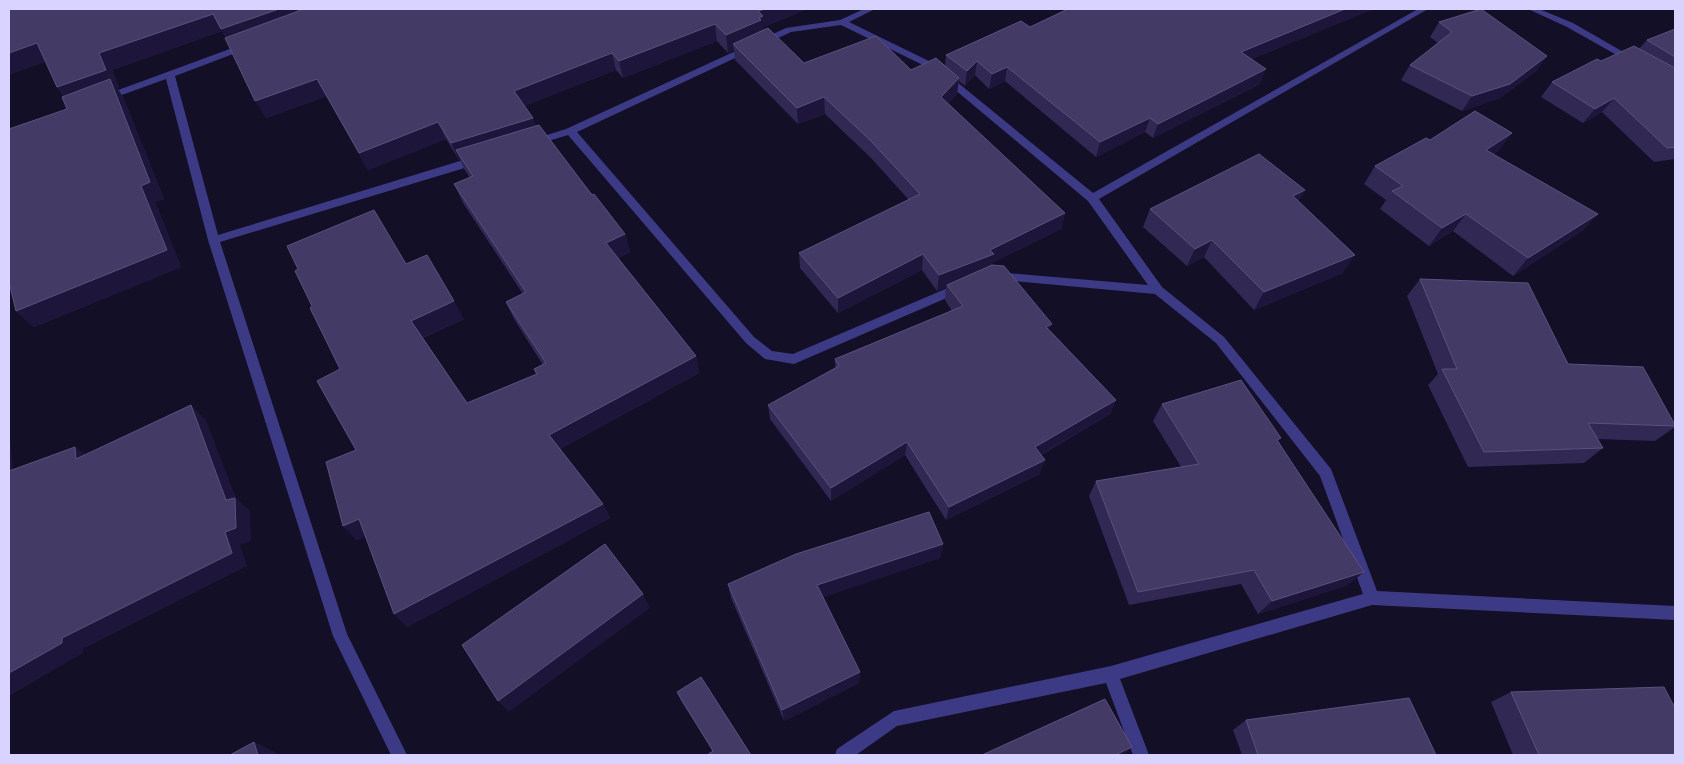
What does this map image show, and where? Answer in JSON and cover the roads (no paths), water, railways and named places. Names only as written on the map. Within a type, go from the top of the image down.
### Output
[{"type":"street","points":[[524,146],[570,131],[790,30],[842,22],[871,9]]},
{"type":"street","points":[[1092,198],[1424,9]]},
{"type":"street","points":[[1532,9],[1570,25],[1643,66]]},
{"type":"street","points":[[842,22],[932,66],[1092,198],[1158,290],[1220,340],[1326,473],[1372,598]]},
{"type":"street","points":[[98,100],[259,42]]},
{"type":"street","points":[[170,75],[214,240],[340,636],[399,755]]},
{"type":"street","points":[[570,131],[750,340],[769,356],[794,359],[970,283]]},
{"type":"street","points":[[214,240],[486,157]]},
{"type":"street","points":[[988,275],[1158,290]]},
{"type":"street","points":[[844,755],[894,719],[1111,674],[1372,598],[1675,613]]},
{"type":"street","points":[[1111,674],[1142,755]]}]
